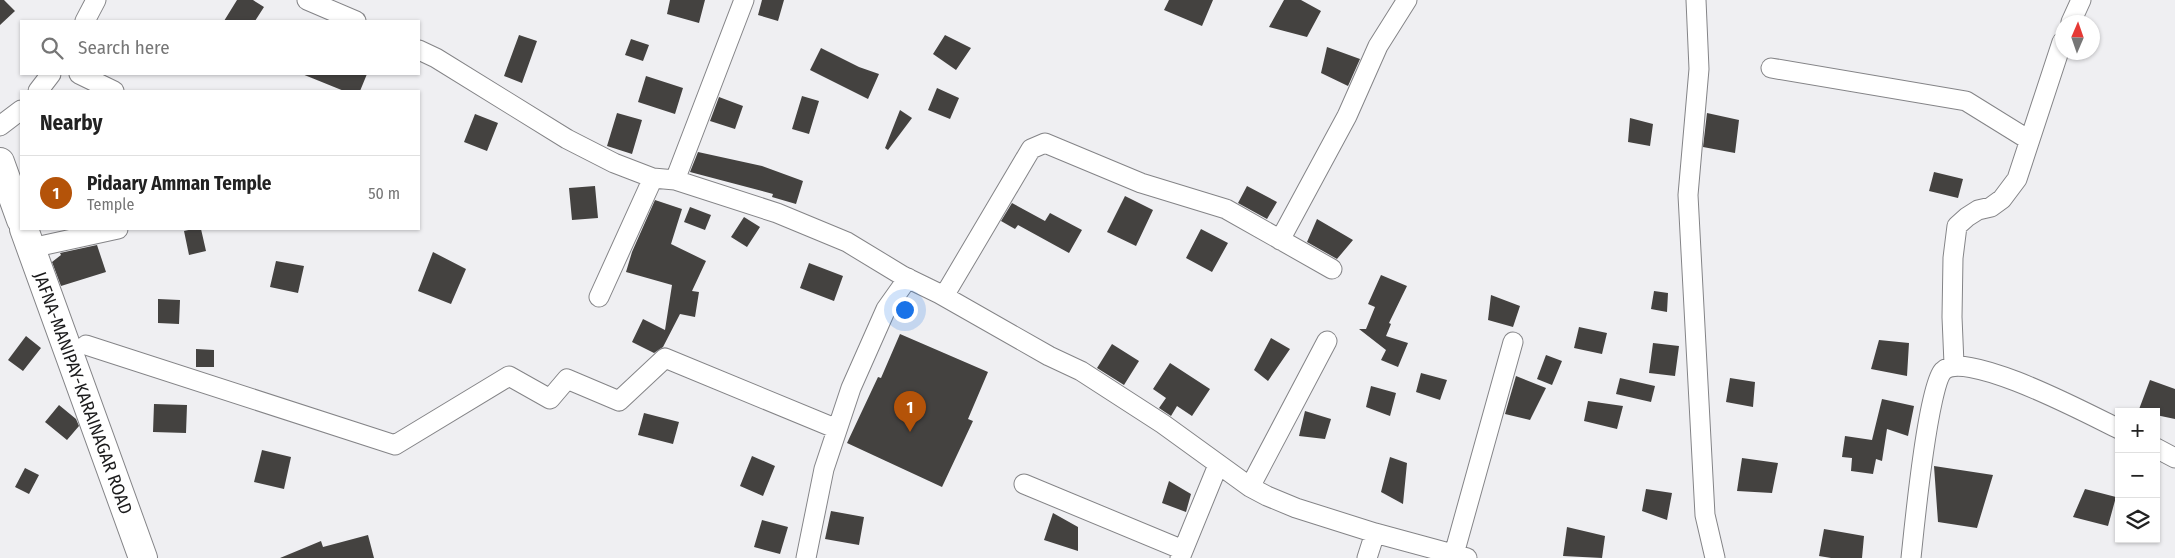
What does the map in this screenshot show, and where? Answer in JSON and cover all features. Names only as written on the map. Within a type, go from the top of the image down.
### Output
[{"type":"main road","points":[[0,162],[20,217]]},
{"type":"main road","name":"JAFNA-MANIPAY-KARAINAGAR ROAD","points":[[28,238],[143,558]]},
{"type":"street","points":[[86,20],[96,0]]},
{"type":"street","points":[[307,0],[354,20]]},
{"type":"street","points":[[675,180],[744,0]]},
{"type":"street","points":[[1280,240],[1347,116],[1378,46],[1407,0]]},
{"type":"street","points":[[1696,0],[1699,69],[1688,195],[1706,516],[1715,558]]},
{"type":"street","points":[[2074,15],[2081,0]]},
{"type":"street","points":[[420,50],[436,58],[567,139],[614,163],[653,178],[675,180],[777,213],[847,242],[1049,356],[1081,371],[1120,395],[1250,487],[1296,508],[1374,533],[1460,556],[1513,342]]},
{"type":"street","points":[[1954,364],[1952,297],[1953,258],[1957,226],[1978,210],[1991,208],[2002,199],[2017,178],[2056,60]]},
{"type":"street","points":[[1771,68],[1966,101],[2029,140]]},
{"type":"street","points":[[39,90],[50,75]]},
{"type":"street","points":[[81,75],[112,90]]},
{"type":"street","points":[[0,126],[20,111]]},
{"type":"street","points":[[944,296],[1031,149],[1045,143],[1141,183],[1226,209],[1332,269]]},
{"type":"street","points":[[599,297],[653,178]]},
{"type":"street","points":[[28,238],[108,230]]},
{"type":"street","points":[[806,558],[824,469],[851,388],[886,309],[908,278]]},
{"type":"street","points":[[1250,487],[1327,341]]},
{"type":"street","points":[[86,345],[395,445],[509,376],[550,399],[566,379],[619,401],[666,358],[837,429]]},
{"type":"street","points":[[1911,558],[1924,453],[1936,387],[1943,371],[1954,364],[1995,373],[2044,393],[2115,427]]},
{"type":"street","points":[[2160,450],[2175,458]]},
{"type":"street","points":[[1024,484],[1182,554],[1218,464]]},
{"type":"street","points":[[1366,558],[1374,533]]},
{"type":"building","points":[[0,0],[4,0],[15,11],[0,25]]},
{"type":"building","points":[[237,0],[253,0],[264,7],[256,20],[225,20]]},
{"type":"building","points":[[670,0],[705,0],[699,23],[667,14]]},
{"type":"building","points":[[762,0],[784,0],[778,21],[758,15]]},
{"type":"building","points":[[1169,0],[1213,0],[1202,26],[1164,10]]},
{"type":"building","points":[[1284,0],[1301,0],[1321,11],[1307,37],[1269,27]]},
{"type":"building","points":[[519,35],[537,41],[522,83],[504,76]]},
{"type":"building","points":[[945,35],[971,48],[956,70],[933,54]]},
{"type":"building","points":[[631,39],[649,45],[643,61],[625,55]]},
{"type":"building","points":[[1327,47],[1360,59],[1348,86],[1321,73]]},
{"type":"building","points":[[821,48],[859,67],[879,74],[868,99],[810,70]]},
{"type":"building","points":[[304,75],[367,75],[360,90],[342,90]]},
{"type":"building","points":[[646,76],[683,88],[675,114],[638,102]]},
{"type":"building","points":[[937,88],[959,98],[950,119],[928,110]]},
{"type":"building","points":[[802,96],[819,101],[809,134],[792,129]]},
{"type":"building","points":[[719,97],[743,106],[735,129],[710,121]]},
{"type":"building","points":[[900,110],[912,118],[888,150],[885,148]]},
{"type":"building","points":[[617,113],[642,120],[632,154],[607,146]]},
{"type":"building","points":[[1707,113],[1739,120],[1735,153],[1703,147]]},
{"type":"building","points":[[475,114],[498,123],[487,151],[464,142]]},
{"type":"building","points":[[1630,118],[1653,124],[1650,146],[1628,142]]},
{"type":"building","points":[[698,152],[762,166],[803,181],[796,204],[772,197],[773,194],[690,172]]},
{"type":"building","points":[[1934,172],[1963,179],[1958,198],[1929,191]]},
{"type":"building","points":[[595,186],[598,218],[572,220],[569,188]]},
{"type":"building","points":[[1247,186],[1277,202],[1267,219],[1238,203]]},
{"type":"building","points":[[1125,196],[1153,210],[1136,246],[1107,232]]},
{"type":"building","points":[[655,200],[682,209],[671,244],[706,261],[692,291],[699,292],[695,317],[680,314],[663,347],[654,353],[632,342],[643,319],[665,330],[672,285],[626,272],[632,252]]},
{"type":"building","points":[[1012,203],[1045,221],[1050,213],[1082,230],[1069,253],[1018,225],[1015,229],[1001,221]]},
{"type":"building","points":[[690,207],[711,215],[705,230],[684,222]]},
{"type":"building","points":[[744,217],[760,227],[747,247],[731,237]]},
{"type":"building","points":[[1317,219],[1353,240],[1337,259],[1307,242]]},
{"type":"building","points":[[1201,229],[1228,243],[1212,272],[1186,258]]},
{"type":"building","points":[[201,230],[206,251],[189,255],[184,231]]},
{"type":"building","points":[[97,245],[106,272],[61,286],[52,262],[61,255],[60,253]]},
{"type":"building","points":[[433,252],[466,269],[451,304],[418,291]]},
{"type":"building","points":[[276,261],[304,266],[298,293],[270,287]]},
{"type":"building","points":[[809,263],[843,276],[834,301],[800,288]]},
{"type":"building","points":[[1381,275],[1407,286],[1389,323],[1391,324],[1386,336],[1408,343],[1398,367],[1381,360],[1386,350],[1359,329],[1366,329],[1375,307],[1368,304]]},
{"type":"building","points":[[1654,291],[1668,293],[1667,312],[1651,309]]},
{"type":"building","points":[[1491,295],[1520,306],[1513,327],[1488,320]]},
{"type":"building","points":[[158,299],[180,300],[179,324],[158,323]]},
{"type":"building","points":[[1579,327],[1607,333],[1602,354],[1574,348]]},
{"type":"building","points":[[900,334],[988,372],[968,419],[973,421],[942,487],[847,443],[878,377],[881,378]]},
{"type":"building","points":[[26,336],[41,348],[23,371],[8,360]]},
{"type":"building","points":[[1271,338],[1290,349],[1268,381],[1254,370]]},
{"type":"building","points":[[1879,340],[1909,343],[1907,376],[1871,369]]},
{"type":"building","points":[[1653,343],[1679,346],[1675,376],[1649,373]]},
{"type":"building","points":[[1112,344],[1139,361],[1124,385],[1097,368]]},
{"type":"building","points":[[196,349],[214,350],[214,367],[196,367]]},
{"type":"building","points":[[1546,355],[1562,361],[1552,385],[1537,379]]},
{"type":"building","points":[[1170,363],[1210,389],[1192,416],[1177,406],[1171,416],[1159,408],[1166,398],[1153,389]]},
{"type":"building","points":[[1421,373],[1447,380],[1440,400],[1416,392]]},
{"type":"building","points":[[1516,376],[1546,388],[1530,420],[1505,414]]},
{"type":"building","points":[[1620,378],[1655,386],[1651,402],[1616,394]]},
{"type":"building","points":[[1730,378],[1755,382],[1753,407],[1726,402]]},
{"type":"building","points":[[2150,380],[2175,389],[2175,419],[2160,416],[2160,408],[2140,408]]},
{"type":"building","points":[[1371,386],[1396,393],[1390,416],[1366,407]]},
{"type":"building","points":[[1882,399],[1914,406],[1908,436],[1887,429],[1882,461],[1876,459],[1873,474],[1851,471],[1852,458],[1842,457],[1845,436],[1872,440]]},
{"type":"building","points":[[1588,401],[1623,406],[1617,429],[1584,421]]},
{"type":"building","points":[[154,404],[187,405],[186,433],[153,432]]},
{"type":"building","points":[[59,405],[76,419],[79,426],[67,440],[45,422]]},
{"type":"building","points":[[1305,411],[1331,419],[1325,439],[1299,436]]},
{"type":"building","points":[[644,413],[679,422],[673,444],[638,435]]},
{"type":"building","points":[[262,450],[291,457],[284,489],[254,482]]},
{"type":"building","points":[[752,456],[775,466],[763,496],[740,486]]},
{"type":"building","points":[[1390,457],[1407,463],[1403,504],[1381,492]]},
{"type":"building","points":[[1742,458],[1778,463],[1772,493],[1737,491]]},
{"type":"building","points":[[1934,466],[1993,475],[1977,528],[1938,522]]},
{"type":"building","points":[[25,468],[39,475],[29,494],[15,487]]},
{"type":"building","points":[[1169,481],[1191,494],[1186,512],[1162,503]]},
{"type":"building","points":[[1646,489],[1672,493],[1667,520],[1642,511]]},
{"type":"building","points":[[2085,489],[2115,497],[2108,526],[2073,517]]},
{"type":"building","points":[[831,511],[864,517],[859,545],[825,539]]},
{"type":"building","points":[[1053,513],[1078,527],[1078,551],[1044,540]]},
{"type":"building","points":[[762,520],[788,527],[780,554],[754,547]]},
{"type":"building","points":[[1567,527],[1605,536],[1602,558],[1563,556]]},
{"type":"building","points":[[1824,529],[1864,536],[1862,558],[1819,556]]},
{"type":"building","points":[[368,535],[374,558],[280,558],[321,541],[323,547]]},
{"type":"place","name":"Pidaary Amman Temple","points":[[910,432]]}]
